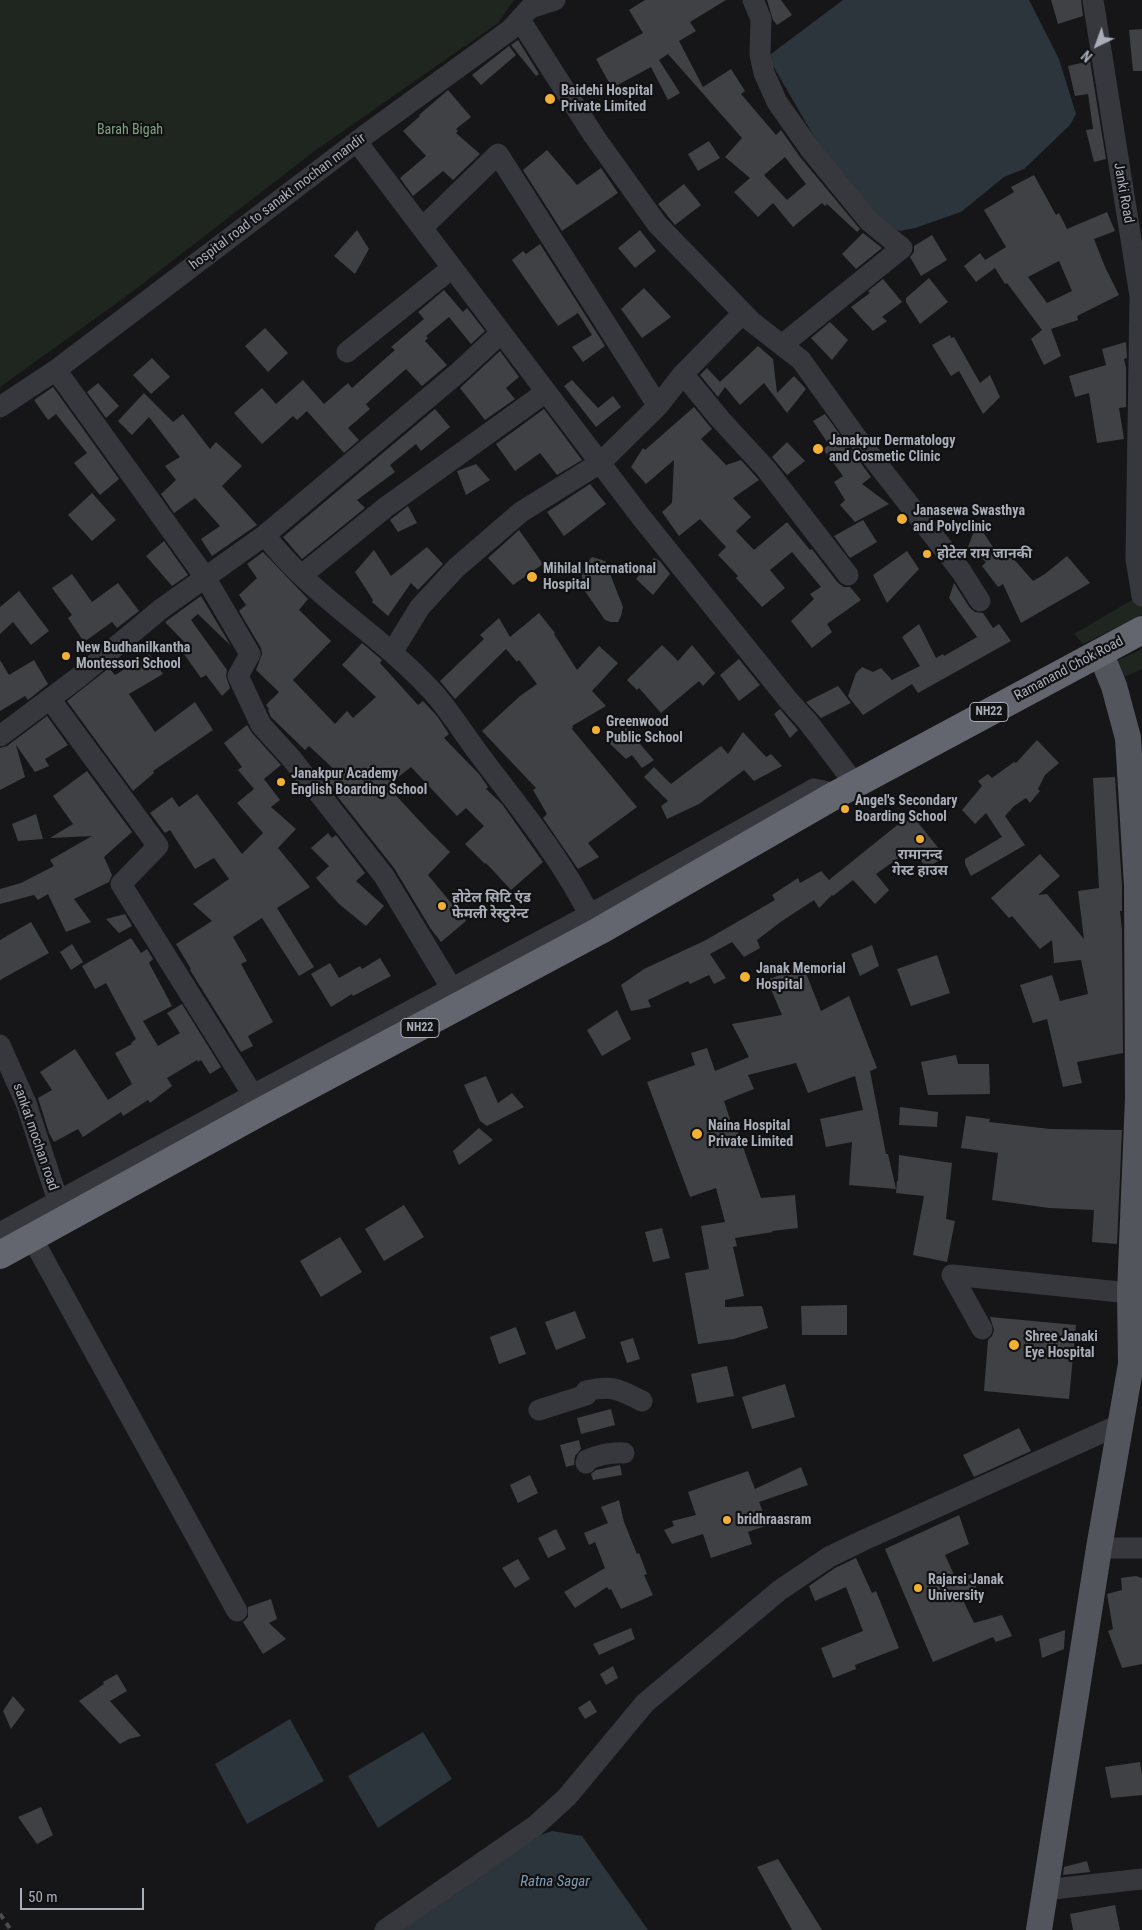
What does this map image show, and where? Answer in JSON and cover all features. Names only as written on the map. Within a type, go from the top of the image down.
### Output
[{"type":"highway","name":"Ramanand Chok Road","points":[[846,789],[1142,630]]},
{"type":"highway","name":"NH22","points":[[0,1255],[262,1112],[594,923],[846,789]]},
{"type":"main road","points":[[1038,1930],[1099,1548],[1122,1424],[1136,1362],[1130,1293],[1138,1098],[1137,886],[1128,738],[1114,686],[1100,652]]},
{"type":"street","name":"hospital road to sanakt mochan mandir","points":[[0,407],[56,370],[357,142],[510,30],[530,8],[555,0]]},
{"type":"street","points":[[753,0],[761,19],[760,54],[764,73],[777,102],[810,149],[869,220],[902,248],[782,345]]},
{"type":"street","name":"Janki Road","points":[[1093,0],[1138,261],[1140,296],[1136,559],[1142,596]]},
{"type":"street","points":[[520,20],[594,136],[657,224],[752,322],[801,360],[857,438],[961,571],[980,600]]},
{"type":"street","points":[[357,142],[641,517],[808,722],[846,789]]},
{"type":"street","points":[[422,228],[498,154],[658,406]]},
{"type":"street","points":[[347,352],[452,268]]},
{"type":"street","points":[[393,651],[420,607],[456,568],[521,512],[600,463],[658,406],[683,374],[743,313]]},
{"type":"street","points":[[0,736],[50,699],[161,609],[265,535],[459,372],[501,333]]},
{"type":"street","points":[[56,370],[205,577],[250,654],[238,676],[261,726],[291,758],[384,876],[452,989]]},
{"type":"street","points":[[683,374],[720,419],[766,469],[848,575]]},
{"type":"street","points":[[302,575],[386,507],[546,392]]},
{"type":"street","points":[[265,535],[281,556],[336,606],[393,651],[432,691],[529,820],[568,876],[594,923]]},
{"type":"street","points":[[50,699],[158,846],[121,884],[253,1094]]},
{"type":"street","name":"NH22","points":[[0,1233],[253,1094],[452,989],[594,923]]},
{"type":"street","name":"sankat mochan road","points":[[0,1046],[26,1103],[58,1201]]},
{"type":"street","points":[[32,1238],[236,1611]]},
{"type":"street","points":[[982,1329],[952,1275],[1130,1293]]},
{"type":"street","points":[[539,1410],[586,1395],[586,1391],[603,1387],[619,1389],[642,1402]]},
{"type":"street","points":[[385,1930],[535,1826],[568,1797],[645,1703],[780,1590],[806,1571],[829,1557],[864,1540],[1122,1424]]},
{"type":"street","points":[[586,1463],[587,1460],[596,1456],[614,1452],[624,1453]]},
{"type":"street","points":[[1099,1548],[1142,1548]]},
{"type":"street","points":[[1044,1890],[1142,1879]]},
{"type":"green space","name":"Barah Bigah","points":[[0,0],[514,0],[498,23],[316,150],[132,292],[0,387]]},
{"type":"green space","points":[[1142,594],[1142,615],[1083,644],[1074,634]]},
{"type":"green space","points":[[1142,649],[1142,669],[1104,686],[1097,670]]},
{"type":"water","points":[[843,0],[1029,0],[1059,59],[1076,114],[1070,125],[1024,169],[1004,177],[961,212],[915,228],[900,231],[882,225],[828,161],[772,64],[771,54]]},
{"type":"water","points":[[290,1719],[324,1781],[247,1824],[215,1764]]},
{"type":"water","points":[[423,1732],[452,1779],[378,1828],[348,1776]]},
{"type":"water","name":"Ratna Sagar","points":[[552,1831],[582,1836],[648,1930],[403,1930],[525,1841]]},
{"type":"building","points":[[645,0],[726,0],[690,22],[696,31],[679,41],[703,87],[731,69],[745,91],[741,94],[776,135],[781,130],[800,157],[860,229],[857,232],[827,204],[825,206],[822,203],[793,227],[773,203],[758,217],[734,192],[750,178],[725,157],[742,138],[668,54],[659,60],[680,93],[668,100],[651,67],[612,88],[596,59],[643,33],[629,10]],"holes":[[[785,157],[806,184],[787,200],[764,175]]]},
{"type":"building","points":[[767,0],[781,0],[792,15],[777,25],[773,20]]},
{"type":"building","points":[[1051,0],[1081,0],[1083,16],[1058,24]]},
{"type":"building","points":[[1142,29],[1142,71],[1133,71],[1129,30]]},
{"type":"building","points":[[518,40],[539,74],[536,76],[511,45]]},
{"type":"building","points":[[509,46],[516,55],[481,85],[472,75]]},
{"type":"building","points":[[1090,61],[1106,159],[1094,162],[1086,130],[1093,129],[1088,94],[1075,96],[1068,66]]},
{"type":"building","points":[[448,90],[471,117],[456,129],[458,131],[456,133],[480,154],[453,180],[443,171],[413,196],[400,178],[426,156],[403,131]]},
{"type":"building","points":[[709,141],[720,158],[698,171],[688,154]]},
{"type":"building","points":[[547,150],[577,185],[601,168],[618,193],[562,231],[523,170]]},
{"type":"building","points":[[1034,175],[1056,215],[1059,213],[1067,229],[1107,212],[1115,231],[1094,239],[1119,295],[1077,316],[1078,320],[1051,329],[1061,356],[1044,365],[1031,339],[1042,330],[1007,283],[1005,284],[995,268],[976,282],[964,266],[980,253],[985,260],[1006,247],[984,210],[1014,192],[1011,187]],"holes":[[[1059,261],[1072,291],[1047,303],[1028,277]]]},
{"type":"building","points":[[684,184],[701,205],[675,225],[658,204]]},
{"type":"building","points":[[357,230],[369,249],[355,274],[334,256]]},
{"type":"building","points":[[640,230],[656,251],[635,268],[618,248]]},
{"type":"building","points":[[863,233],[882,248],[856,269],[842,254]]},
{"type":"building","points":[[932,235],[947,260],[921,276],[910,257],[914,252],[914,246]]},
{"type":"building","points":[[540,244],[605,346],[583,362],[572,347],[592,335],[578,313],[558,326],[512,260],[523,251],[526,254]]},
{"type":"building","points":[[929,278],[948,302],[920,324],[906,302],[906,298]]},
{"type":"building","points":[[883,279],[902,302],[882,317],[887,321],[873,331],[851,307],[870,293],[868,291]]},
{"type":"building","points":[[644,288],[671,317],[642,338],[621,309]]},
{"type":"building","points":[[444,290],[463,312],[467,308],[485,331],[471,344],[449,317],[426,336],[428,338],[425,341],[447,365],[422,386],[406,369],[366,404],[370,409],[348,428],[359,440],[344,453],[307,411],[297,420],[293,416],[262,444],[234,413],[262,388],[276,404],[303,380],[324,404],[348,383],[352,388],[395,350],[391,347],[424,319],[418,312]]},
{"type":"building","points":[[830,322],[848,340],[832,360],[811,338]]},
{"type":"building","points":[[265,328],[288,353],[268,372],[245,346]]},
{"type":"building","points":[[950,335],[951,338],[954,337],[980,383],[990,375],[1000,397],[983,414],[959,371],[951,376],[932,345]]},
{"type":"building","points":[[1126,342],[1127,358],[1124,359],[1126,368],[1126,407],[1119,408],[1124,439],[1097,443],[1089,393],[1075,397],[1069,376],[1106,365],[1102,349]]},
{"type":"building","points":[[758,346],[773,359],[777,393],[794,376],[806,389],[787,413],[764,383],[740,405],[725,387],[718,397],[700,375],[707,368],[720,382]]},
{"type":"building","points":[[500,351],[519,377],[506,388],[515,399],[485,420],[460,388]]},
{"type":"building","points":[[152,358],[170,377],[151,394],[133,375]]},
{"type":"building","points":[[572,380],[598,408],[613,396],[621,407],[596,427],[564,386]]},
{"type":"building","points":[[98,383],[119,406],[106,418],[87,392]]},
{"type":"building","points":[[53,387],[119,479],[100,495],[74,463],[87,453],[56,414],[48,420],[34,400]]},
{"type":"building","points":[[144,393],[173,422],[183,414],[210,449],[216,442],[242,466],[222,486],[257,525],[212,556],[201,539],[220,526],[195,498],[174,513],[161,494],[176,480],[165,466],[180,457],[149,417],[132,435],[118,421]]},
{"type":"building","points":[[694,407],[712,429],[701,439],[726,465],[741,460],[759,480],[733,498],[751,517],[736,531],[754,550],[787,522],[810,550],[812,549],[838,583],[844,587],[850,587],[861,600],[827,624],[832,632],[812,648],[791,621],[814,599],[810,594],[821,587],[792,552],[770,570],[785,588],[762,607],[736,578],[738,576],[718,555],[726,547],[700,519],[679,536],[662,512],[672,503],[674,460],[646,484],[631,467],[643,448],[645,450]]},
{"type":"building","points":[[435,409],[450,427],[421,451],[416,444],[390,465],[395,472],[357,500],[365,508],[302,559],[283,537]]},
{"type":"building","points":[[544,409],[582,460],[557,475],[540,453],[515,471],[496,444]]},
{"type":"building","points":[[825,414],[871,477],[862,484],[889,504],[855,522],[840,505],[845,500],[834,482],[843,476],[823,449],[829,445],[813,421]]},
{"type":"building","points":[[787,442],[805,461],[787,475],[772,457]]},
{"type":"building","points":[[476,464],[490,480],[466,495],[457,471]]},
{"type":"building","points":[[590,484],[606,504],[564,536],[547,512]]},
{"type":"building","points":[[92,493],[116,520],[92,541],[68,515]]},
{"type":"building","points":[[408,506],[417,523],[398,532],[390,520]]},
{"type":"building","points":[[863,520],[877,542],[850,558],[834,536]]},
{"type":"building","points":[[977,523],[997,553],[1004,548],[1033,581],[1067,556],[1090,583],[1021,623],[1003,584],[998,587],[982,566],[986,562],[968,547]]},
{"type":"building","points":[[519,530],[543,564],[513,585],[488,558]]},
{"type":"building","points":[[164,541],[188,575],[172,586],[146,556]]},
{"type":"building","points":[[427,547],[443,564],[418,590],[411,583],[388,616],[372,602],[373,600],[355,572],[374,550],[391,576]]},
{"type":"building","points":[[907,551],[919,569],[887,603],[873,575]]},
{"type":"building","points":[[263,552],[308,599],[299,610],[331,641],[293,680],[335,724],[347,711],[353,718],[376,697],[342,665],[362,643],[382,660],[380,663],[418,705],[423,701],[437,716],[449,734],[444,738],[479,774],[488,787],[486,789],[502,804],[543,862],[511,890],[465,844],[484,826],[466,808],[457,816],[411,767],[387,786],[450,852],[428,875],[466,921],[441,942],[394,868],[326,782],[338,773],[309,746],[305,750],[271,717],[266,705],[279,692],[256,670],[262,654],[261,648],[239,611],[246,605],[239,595],[257,578],[247,564]]},
{"type":"building","points":[[592,557],[605,561],[623,607],[618,622],[605,620],[582,587],[582,568]]},
{"type":"building","points":[[654,558],[660,561],[670,574],[653,595],[636,579]]},
{"type":"building","points":[[72,574],[92,602],[118,583],[139,611],[117,628],[112,622],[84,642],[68,618],[72,615],[52,588]]},
{"type":"building","points":[[954,583],[970,608],[975,612],[983,613],[993,628],[999,624],[1011,641],[918,693],[912,684],[863,715],[848,696],[856,673],[862,667],[873,672],[881,668],[892,680],[920,666],[902,637],[919,624],[936,658],[943,654],[944,656],[977,637],[949,598]]},
{"type":"building","points":[[19,591],[49,631],[31,645],[13,622],[0,634],[0,607]]},
{"type":"building","points":[[201,596],[231,646],[198,614],[191,620],[227,670],[226,676],[230,688],[222,696],[206,675],[201,678],[184,654],[191,649],[165,622]]},
{"type":"building","points":[[539,613],[555,633],[577,670],[599,646],[618,663],[592,691],[606,706],[572,726],[572,729],[637,807],[588,843],[599,857],[578,869],[543,818],[547,814],[533,790],[536,788],[482,731],[520,696],[537,684],[519,660],[517,662],[506,649],[455,699],[440,681],[484,639],[480,635],[499,618],[510,637]]},
{"type":"building","points":[[662,645],[678,661],[692,645],[715,673],[703,686],[699,681],[661,713],[639,688],[637,690],[627,680]]},
{"type":"building","points":[[149,654],[163,674],[129,694],[155,732],[195,702],[213,730],[153,771],[154,773],[133,791],[67,701],[109,668],[115,675]]},
{"type":"building","points":[[739,659],[760,685],[739,701],[720,675]]},
{"type":"building","points":[[0,660],[9,675],[34,660],[48,684],[28,700],[25,696],[0,711]]},
{"type":"building","points":[[838,686],[851,703],[821,718],[806,702]]},
{"type":"building","points":[[780,709],[798,730],[790,738],[774,714]]},
{"type":"building","points":[[47,716],[68,745],[45,759],[49,766],[35,772],[16,745],[25,777],[0,790],[0,748],[7,746]]},
{"type":"building","points":[[247,725],[281,765],[264,779],[280,800],[271,807],[296,829],[278,848],[310,887],[277,908],[314,967],[299,976],[262,918],[233,937],[247,961],[241,964],[273,1022],[248,1036],[253,1046],[241,1052],[176,944],[212,921],[193,904],[229,879],[214,858],[195,869],[170,830],[165,833],[150,813],[172,797],[179,807],[197,794],[242,854],[263,833],[237,803],[254,789],[238,770],[242,767],[224,743]]},
{"type":"building","points":[[626,728],[654,760],[642,768],[632,755],[626,759],[609,743]]},
{"type":"building","points":[[743,732],[766,757],[771,754],[782,766],[754,781],[744,770],[699,804],[667,819],[661,806],[668,801],[644,777],[654,767],[671,784],[721,746],[728,754]]},
{"type":"building","points":[[1037,740],[1059,763],[1045,775],[1038,789],[1040,791],[1030,803],[1026,798],[1014,806],[1005,816],[1025,845],[971,876],[965,864],[965,859],[1002,837],[986,813],[975,824],[962,810],[982,786],[978,781],[988,774],[992,778],[1014,762],[1016,763]]},
{"type":"building","points":[[87,771],[132,832],[104,857],[112,875],[109,882],[74,899],[91,922],[66,932],[48,894],[38,900],[34,895],[0,904],[0,889],[21,883],[54,866],[50,860],[92,836],[50,838],[73,824],[53,796]]},
{"type":"building","points":[[1115,777],[1122,886],[1122,911],[1120,911],[1122,930],[1123,1053],[1077,1062],[1082,1083],[1063,1087],[1047,1019],[1033,1023],[1020,985],[1052,975],[1060,1001],[1088,994],[1081,960],[1054,963],[1052,940],[1040,949],[1012,916],[1009,918],[991,898],[1040,854],[1060,876],[1038,895],[1047,894],[1084,939],[1078,891],[1099,888],[1093,778]]},
{"type":"building","points":[[36,814],[43,839],[18,841],[12,824]]},
{"type":"building","points":[[911,814],[944,855],[938,861],[927,868],[911,849],[876,874],[889,890],[875,904],[853,880],[832,895],[819,908],[814,900],[782,921],[757,940],[760,948],[744,957],[732,942],[710,954],[726,978],[714,984],[709,975],[690,984],[688,981],[648,1000],[651,1007],[631,1011],[621,985],[644,969],[706,940],[775,900],[772,895],[798,878],[800,883],[821,871],[829,880]]},
{"type":"building","points":[[328,833],[332,838],[336,835],[365,873],[356,881],[384,906],[366,926],[339,904],[316,878],[329,866],[311,848]]},
{"type":"building","points":[[125,914],[132,926],[119,933],[106,919]]},
{"type":"building","points":[[31,922],[49,953],[0,980],[0,940]]},
{"type":"building","points":[[131,938],[141,953],[147,949],[153,959],[149,963],[172,1006],[143,1021],[158,1046],[180,1033],[167,1013],[182,1004],[221,1067],[210,1074],[201,1060],[198,1062],[197,1060],[167,1078],[172,1086],[150,1103],[148,1100],[123,1116],[121,1112],[83,1137],[78,1129],[54,1142],[49,1133],[38,1098],[52,1090],[40,1072],[75,1049],[108,1100],[132,1084],[115,1053],[132,1044],[136,1039],[106,983],[95,989],[82,966]]},
{"type":"building","points":[[72,944],[83,962],[71,970],[60,952]]},
{"type":"building","points":[[872,945],[879,966],[860,976],[851,954]]},
{"type":"building","points":[[937,955],[950,993],[911,1006],[897,969]]},
{"type":"building","points":[[380,958],[391,976],[353,996],[352,994],[331,1007],[311,974],[330,963],[339,978],[360,966],[362,969]]},
{"type":"building","points":[[803,966],[821,1011],[849,996],[877,1068],[870,1071],[886,1154],[888,1154],[896,1189],[849,1185],[852,1142],[826,1147],[820,1119],[863,1110],[855,1076],[808,1093],[796,1063],[748,1075],[754,1089],[724,1101],[734,1131],[737,1130],[761,1198],[795,1195],[798,1228],[735,1238],[737,1246],[733,1247],[744,1296],[725,1300],[725,1307],[762,1306],[768,1328],[734,1339],[698,1344],[685,1273],[709,1269],[701,1226],[725,1222],[716,1188],[690,1197],[647,1082],[695,1065],[691,1053],[707,1048],[715,1071],[749,1057],[732,1024],[782,1015],[767,980]]},
{"type":"building","points":[[617,1010],[631,1039],[602,1056],[587,1030]]},
{"type":"building","points":[[956,1055],[958,1064],[989,1064],[990,1094],[928,1095],[921,1062]]},
{"type":"building","points":[[486,1076],[498,1103],[512,1093],[524,1107],[487,1126],[480,1121],[464,1085]]},
{"type":"building","points":[[900,1107],[938,1112],[937,1127],[899,1125]]},
{"type":"building","points":[[966,1116],[990,1119],[989,1122],[1050,1129],[1122,1130],[1117,1244],[1092,1242],[1094,1210],[1049,1208],[992,1200],[998,1153],[961,1148]]},
{"type":"building","points":[[479,1128],[493,1140],[459,1165],[453,1151]]},
{"type":"building","points":[[899,1155],[952,1163],[946,1219],[955,1221],[947,1262],[913,1255],[924,1196],[896,1193]]},
{"type":"building","points":[[404,1205],[424,1237],[384,1261],[365,1229]]},
{"type":"building","points":[[662,1228],[670,1258],[653,1262],[645,1232]]},
{"type":"building","points":[[340,1237],[362,1272],[321,1297],[300,1261]]},
{"type":"building","points":[[847,1305],[847,1335],[802,1335],[801,1306]]},
{"type":"building","points":[[575,1311],[586,1338],[556,1350],[545,1322]]},
{"type":"building","points":[[990,1317],[1076,1325],[1069,1399],[984,1391],[988,1340],[994,1330]]},
{"type":"building","points":[[516,1327],[526,1354],[499,1364],[490,1337]]},
{"type":"building","points":[[633,1338],[640,1359],[627,1363],[620,1342]]},
{"type":"building","points":[[727,1366],[734,1396],[697,1403],[691,1374]]},
{"type":"building","points":[[785,1384],[795,1417],[752,1429],[742,1397]]},
{"type":"building","points":[[611,1409],[615,1425],[581,1434],[577,1418]]},
{"type":"building","points":[[1019,1428],[1031,1451],[974,1477],[963,1455]]},
{"type":"building","points":[[579,1440],[581,1449],[575,1456],[574,1465],[566,1467],[560,1445]]},
{"type":"building","points":[[620,1465],[622,1475],[593,1480],[591,1474],[596,1470]]},
{"type":"building","points":[[801,1467],[808,1485],[759,1502],[768,1525],[748,1532],[752,1544],[711,1558],[703,1534],[672,1544],[664,1530],[674,1526],[672,1521],[696,1515],[688,1492],[748,1471],[755,1489]]},
{"type":"building","points":[[530,1475],[538,1493],[518,1503],[510,1485]]},
{"type":"building","points":[[619,1500],[624,1522],[637,1554],[639,1553],[647,1574],[644,1575],[653,1595],[621,1609],[611,1589],[609,1590],[607,1587],[575,1608],[564,1592],[605,1568],[595,1542],[589,1545],[584,1533],[608,1523],[601,1507]]},
{"type":"building","name":"Rajarsi Janak University","points":[[959,1515],[969,1544],[945,1555],[955,1577],[973,1574],[977,1591],[962,1598],[974,1623],[1002,1615],[1012,1636],[996,1642],[993,1637],[933,1662],[885,1549]]},
{"type":"building","points":[[556,1529],[566,1549],[548,1558],[538,1538]]},
{"type":"building","points":[[856,1558],[872,1593],[876,1591],[899,1648],[855,1665],[856,1669],[833,1678],[821,1648],[863,1631],[846,1587],[815,1601],[809,1586],[835,1568]]},
{"type":"building","points":[[518,1559],[530,1579],[515,1588],[502,1568]]},
{"type":"building","points":[[1136,1576],[1142,1578],[1142,1664],[1122,1668],[1108,1631],[1113,1629],[1107,1594],[1122,1590],[1121,1578]]},
{"type":"building","points":[[271,1599],[277,1619],[269,1623],[286,1639],[263,1654],[243,1622],[248,1617],[248,1607]]},
{"type":"building","points":[[631,1628],[635,1639],[599,1655],[593,1644]]},
{"type":"building","points":[[1065,1630],[1064,1649],[1042,1658],[1039,1639]]},
{"type":"building","points":[[613,1666],[618,1678],[606,1685],[600,1674]]},
{"type":"building","points":[[117,1674],[127,1691],[110,1701],[141,1736],[120,1744],[79,1701],[104,1684],[103,1682]]},
{"type":"building","points":[[13,1696],[25,1710],[11,1729],[3,1711]]},
{"type":"building","points":[[590,1700],[597,1712],[585,1719],[578,1708]]},
{"type":"building","points":[[1140,1762],[1142,1795],[1111,1798],[1105,1767]]},
{"type":"building","points":[[41,1807],[53,1835],[37,1844],[18,1817]]},
{"type":"building","points":[[778,1859],[822,1930],[792,1930],[757,1867]]},
{"type":"building","points":[[1087,1861],[1090,1872],[1063,1875],[1064,1867]]},
{"type":"building","points":[[1115,1905],[1120,1930],[1073,1930],[1070,1914]]},
{"type":"railway","points":[[0,1914],[11,1930]]},
{"type":"place","name":"Baidehi Hospital Private Limited","points":[[550,99]]},
{"type":"place","name":"Janakpur Dermatology and Cosmetic Clinic","points":[[818,449]]},
{"type":"place","name":"Janasewa Swasthya and Polyclinic","points":[[902,519]]},
{"type":"place","name":"होटेल राम जानकी","points":[[927,554]]},
{"type":"place","name":"Mihilal International Hospital","points":[[532,577]]},
{"type":"place","name":"New Budhanilkantha Montessori School","points":[[66,656]]},
{"type":"place","name":"Greenwood Public School","points":[[596,730]]},
{"type":"place","name":"Janakpur Academy English Boarding School","points":[[281,782]]},
{"type":"place","name":"Angel's Secondary Boarding School","points":[[845,809]]},
{"type":"place","name":"रामानन्द गेस्ट हाउस","points":[[920,839]]},
{"type":"place","name":"होटेल सिटि एंड फेमली रेस्टुरेन्ट","points":[[442,906]]},
{"type":"place","name":"Janak Memorial Hospital","points":[[745,977]]},
{"type":"place","name":"Naina Hospital Private Limited","points":[[697,1134]]},
{"type":"place","name":"Shree Janaki Eye Hospital","points":[[1014,1345]]},
{"type":"place","name":"bridhraasram","points":[[727,1520]]},
{"type":"place","name":"Rajarsi Janak University","points":[[918,1588]]}]
